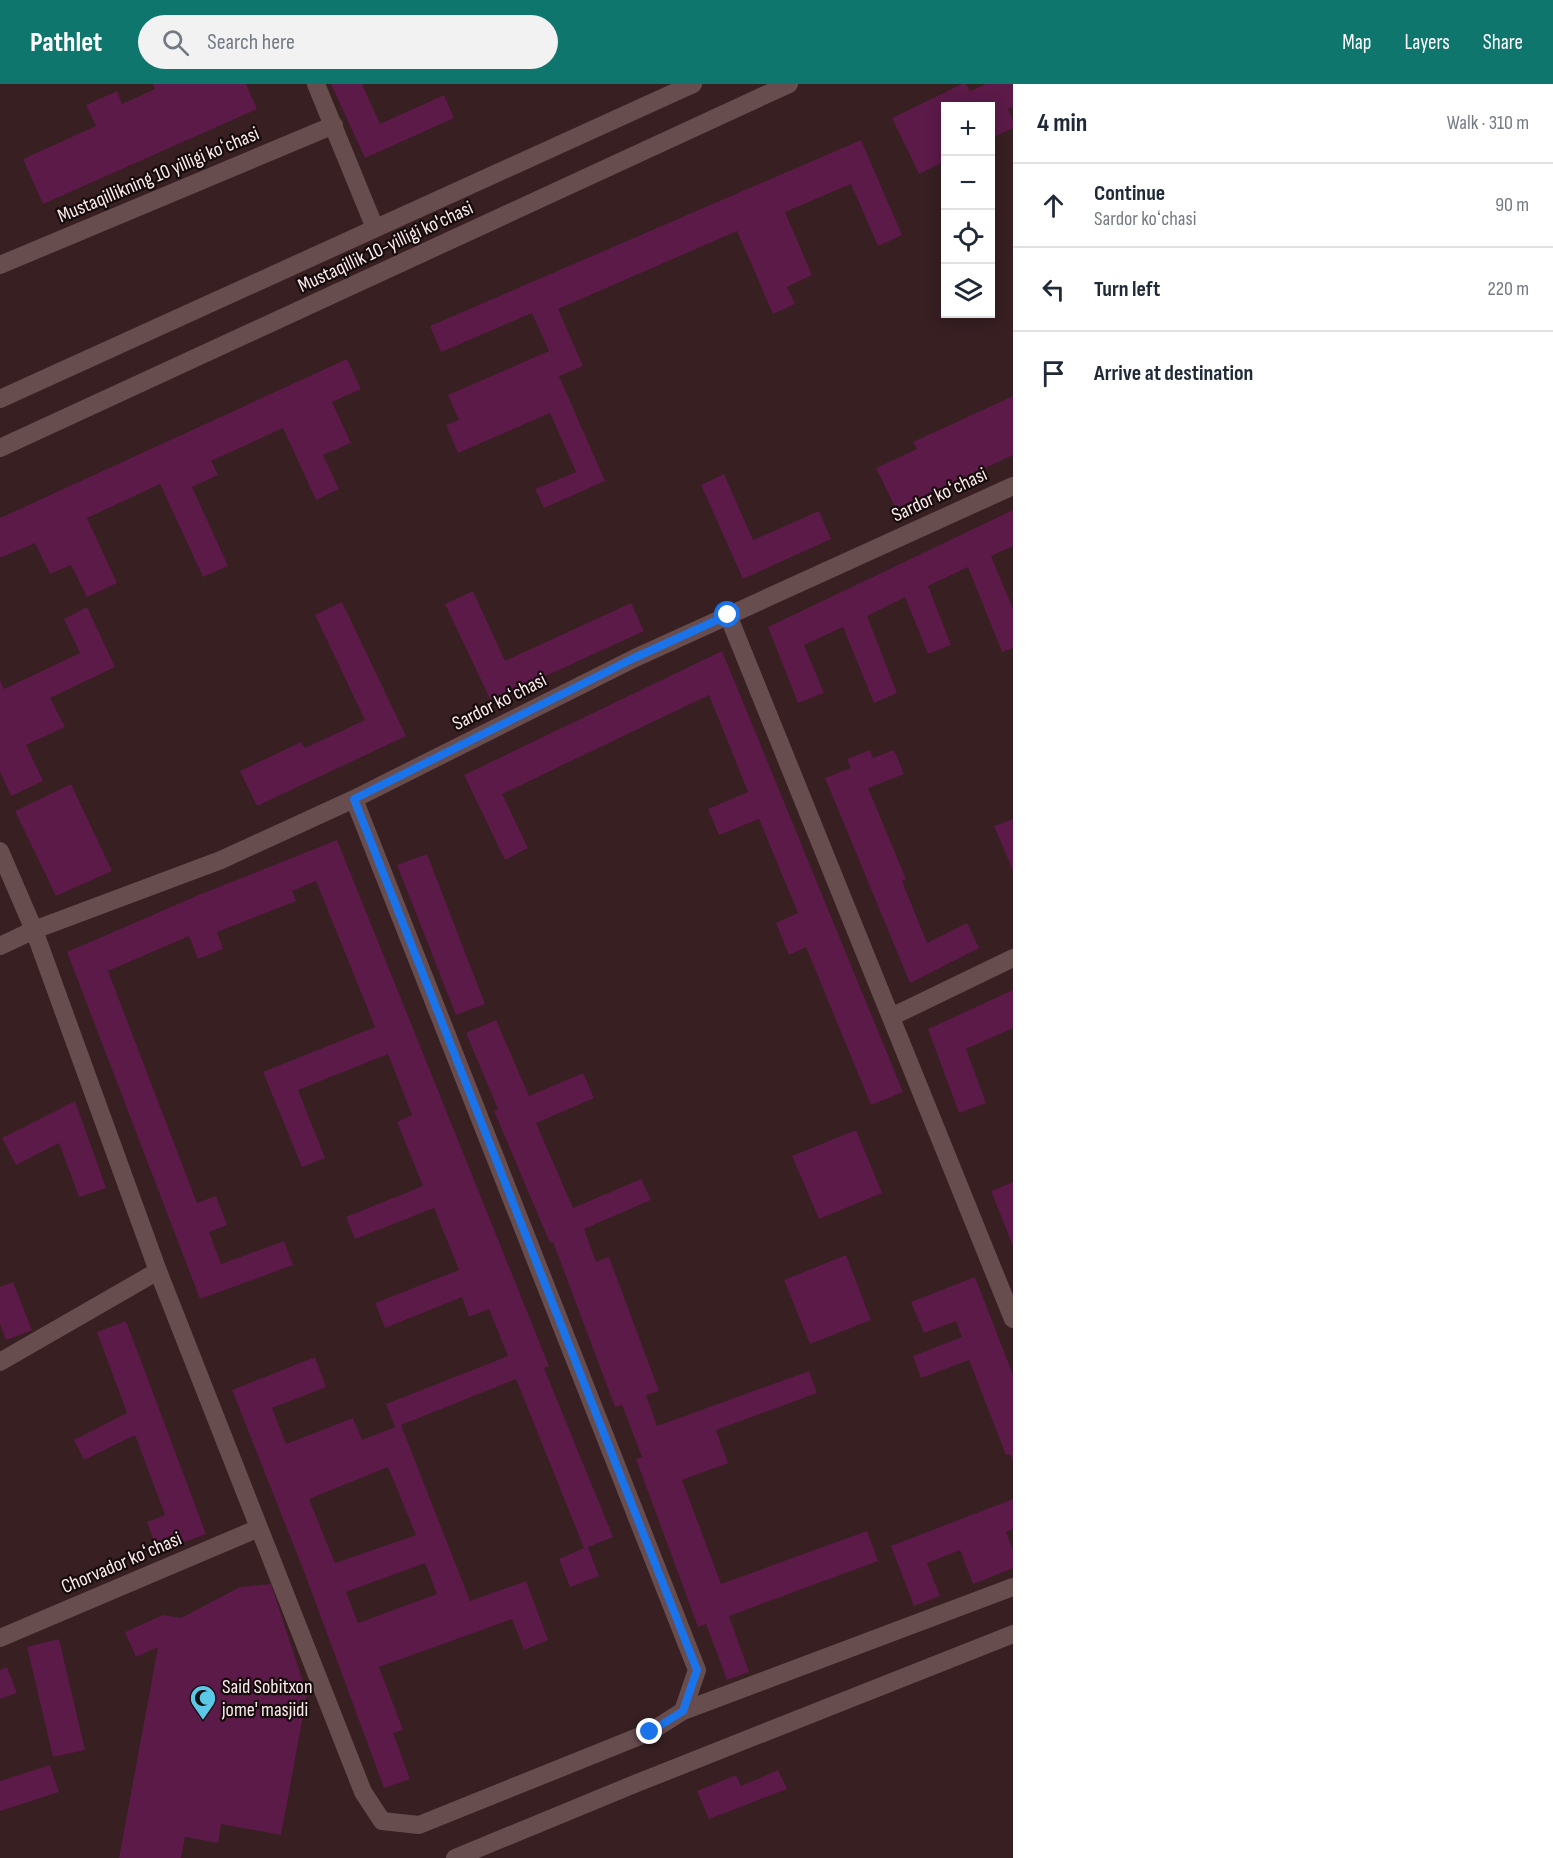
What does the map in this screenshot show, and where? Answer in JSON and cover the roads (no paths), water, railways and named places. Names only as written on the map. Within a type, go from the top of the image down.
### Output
[{"type":"street","points":[[316,84],[375,228]]},
{"type":"street","name":"Mustaqillik 10-yilligi ko'chasi","points":[[0,399],[693,84]]},
{"type":"street","name":"Mustaqillik 10-yilligi ko'chasi","points":[[0,448],[789,84]]},
{"type":"street","name":"Mustaqillikning 10 yilligi koʻchasi","points":[[0,265],[334,125]]},
{"type":"street","name":"Sardor koʻchasi","points":[[0,946],[34,930],[221,860],[354,799],[634,658],[1013,486]]},
{"type":"street","points":[[728,615],[1013,1319]]},
{"type":"street","points":[[354,799],[697,1670],[683,1711]]},
{"type":"street","points":[[0,851],[34,930],[158,1271],[259,1528],[363,1792],[382,1821],[419,1825],[650,1732],[683,1711],[1013,1587]]},
{"type":"street","points":[[891,1017],[1013,958]]},
{"type":"street","points":[[0,1362],[158,1271]]},
{"type":"street","name":"Chorvador koʻchasi","points":[[0,1638],[259,1528]]},
{"type":"street","points":[[455,1858],[636,1783],[1013,1634]]},
{"type":"place","name":"Said Sobitxon jome' masjidi","points":[[203,1721]]}]
